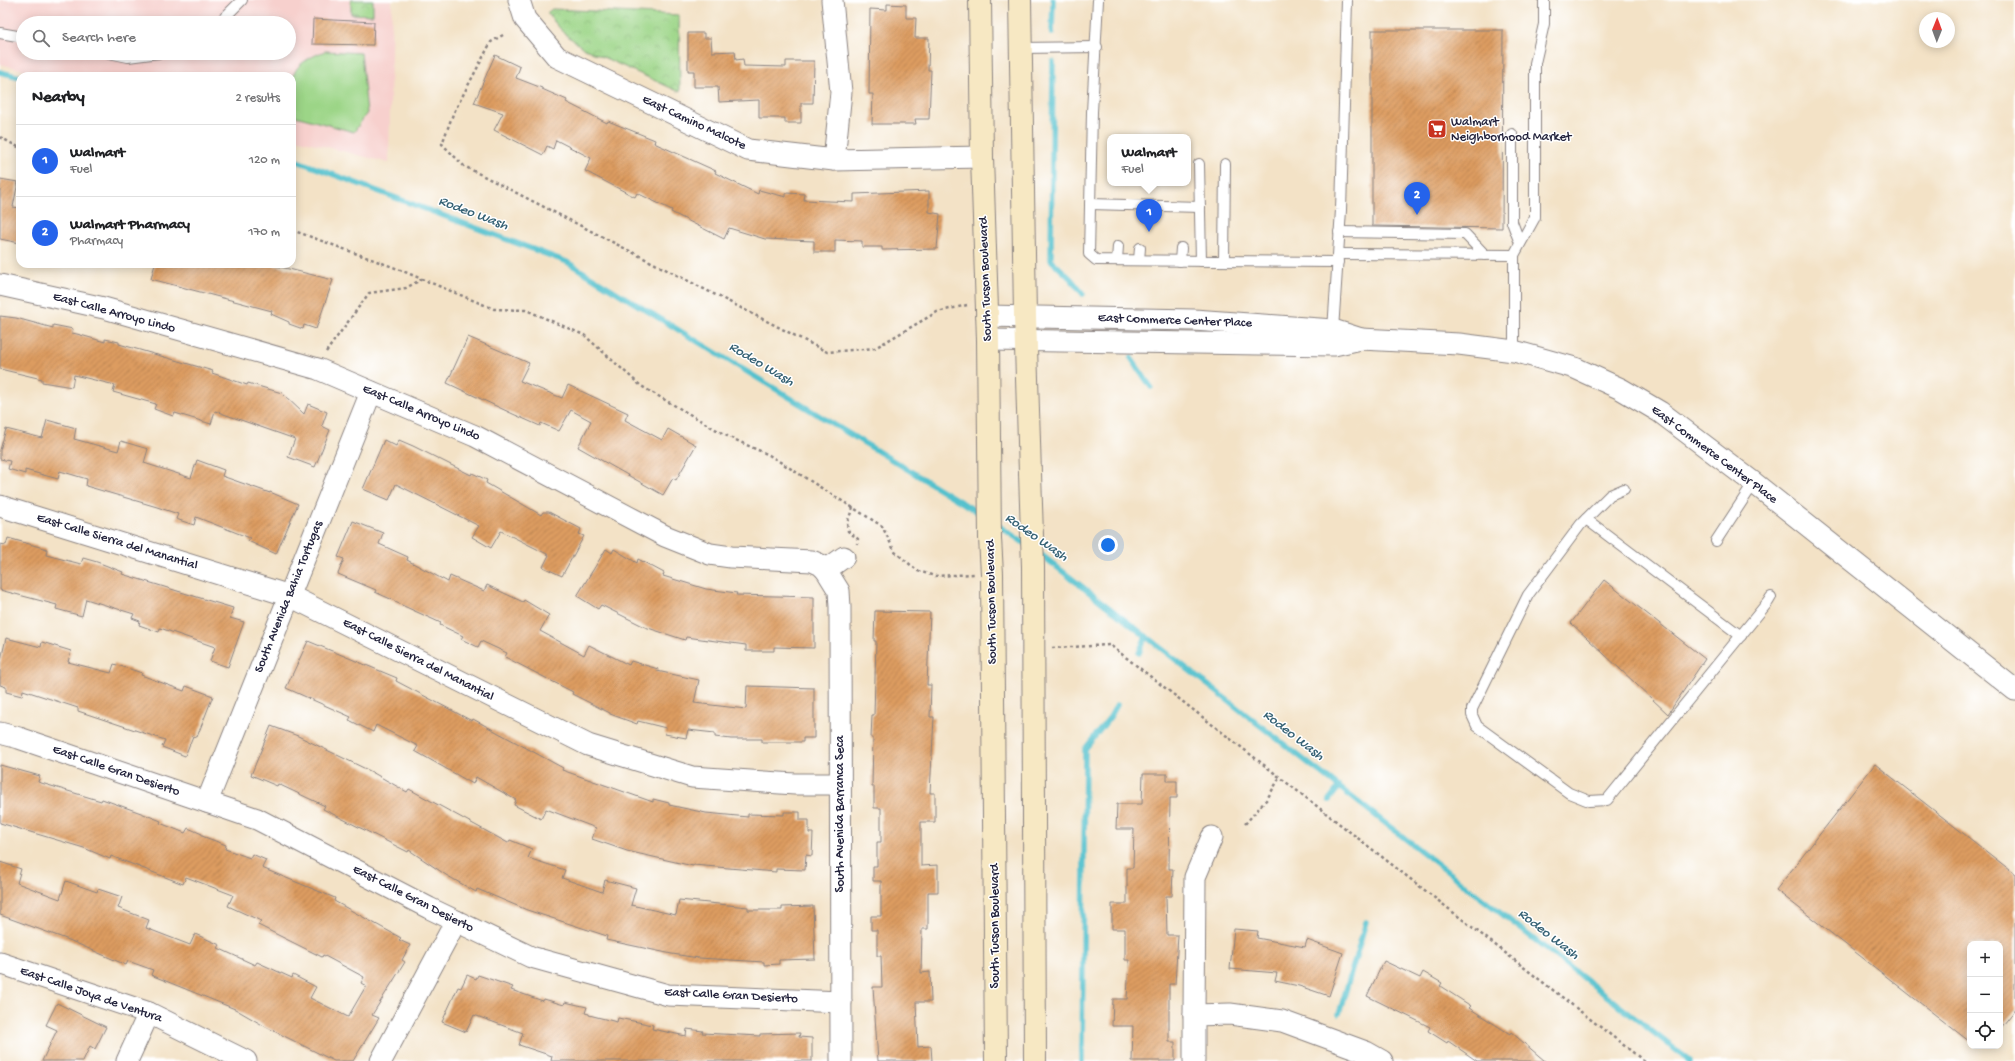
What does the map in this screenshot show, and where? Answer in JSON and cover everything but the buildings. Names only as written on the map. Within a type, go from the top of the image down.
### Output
[{"type":"main road","name":"South Tucson Boulevard","points":[[980,0],[982,157],[988,340],[990,538],[992,574],[996,1061]]},
{"type":"main road","points":[[1020,0],[1025,316],[1027,341],[1033,567],[1035,1061]]},
{"type":"street","name":"East Camino Malcote","points":[[519,0],[525,19],[557,57],[748,150],[834,160],[982,157]]},
{"type":"street","points":[[832,0],[841,92],[834,160]]},
{"type":"street","name":"East Calle Arroyo Lindo","points":[[0,285],[104,308],[318,369],[475,436],[665,536],[710,554],[731,557],[812,561],[826,570]]},
{"type":"street","name":"East Commerce Center Place","points":[[987,316],[1194,320],[1334,330],[1361,340]]},
{"type":"street","name":"East Commerce Center Place","points":[[988,340],[1334,346],[1361,340],[1459,344],[1514,351],[1575,368],[1621,389],[1660,412],[1754,483],[2015,690]]},
{"type":"street","name":"South Avenida Bahia Tortugas","points":[[207,802],[371,392]]},
{"type":"street","name":"East Calle Sierra del Manantial","points":[[0,506],[290,596],[588,745],[692,777],[795,784],[840,784]]},
{"type":"street","points":[[826,570],[844,557]]},
{"type":"street","name":"South Avenida Barranca Seca","points":[[826,570],[839,591],[840,607],[841,1061]]},
{"type":"street","name":"East Calle Gran Desierto","points":[[0,734],[19,738],[257,819],[456,921],[531,957],[668,995],[841,1002]]},
{"type":"street","points":[[1194,1061],[1195,877],[1212,837]]},
{"type":"street","points":[[381,1061],[456,921]]},
{"type":"street","name":"East Calle Joya de Ventura","points":[[0,963],[149,1013],[246,1061]]},
{"type":"street","points":[[127,1061],[149,1013]]},
{"type":"street","points":[[1194,1015],[1230,1014],[1282,1021],[1366,1052],[1382,1061]]},
{"type":"lane","points":[[226,16],[242,0]]},
{"type":"lane","points":[[1098,0],[1097,47],[1092,112],[1090,204],[1090,254],[1096,260],[1224,261],[1514,255]]},
{"type":"lane","points":[[1334,330],[1347,0]]},
{"type":"lane","points":[[1514,351],[1514,255],[1535,216],[1535,63],[1544,24],[1544,0]]},
{"type":"lane","points":[[0,33],[16,36]]},
{"type":"lane","points":[[1021,48],[1097,47]]},
{"type":"lane","points":[[1512,134],[1512,222],[1520,243]]},
{"type":"lane","points":[[1199,164],[1201,261]]},
{"type":"lane","points":[[1224,261],[1225,164]]},
{"type":"lane","points":[[1090,204],[1120,205],[1142,210],[1181,206],[1200,207]]},
{"type":"lane","points":[[1119,216],[1120,205]]},
{"type":"lane","points":[[1181,206],[1181,217]]},
{"type":"lane","points":[[1339,232],[1465,234],[1485,255]]},
{"type":"lane","points":[[1117,260],[1118,246]]},
{"type":"lane","points":[[1139,260],[1140,248]]},
{"type":"lane","points":[[1180,248],[1180,261]]},
{"type":"lane","points":[[1716,541],[1754,483]]},
{"type":"lane","points":[[1624,489],[1610,495],[1586,519],[1528,595],[1472,709],[1472,715],[1477,726],[1569,793],[1589,801],[1607,800],[1741,636],[1768,602],[1770,597]]},
{"type":"lane","points":[[1586,519],[1741,636]]},
{"type":"path","points":[[503,35],[491,42],[453,114],[442,144],[464,166],[827,352],[875,348],[937,312],[968,304]]},
{"type":"path","points":[[0,137],[16,146]]},
{"type":"path","points":[[296,232],[422,279],[494,309],[526,310],[584,335],[641,386],[728,437],[769,454],[882,526],[895,552],[918,571],[935,576],[978,574]]},
{"type":"path","points":[[318,369],[326,351],[369,292],[406,288],[422,279]]},
{"type":"path","points":[[844,557],[856,550],[858,539],[848,531],[847,523],[853,507]]},
{"type":"path","points":[[1051,648],[1110,646],[1644,1061]]},
{"type":"path","points":[[1245,824],[1267,800],[1280,777]]},
{"type":"shaded area","points":[[0,0],[392,0],[389,163],[296,139],[296,72],[32,72],[0,64]]},
{"type":"green space","points":[[351,0],[373,0],[373,15],[351,14]]},
{"type":"green space","points":[[552,9],[679,15],[680,92],[583,48],[563,32],[547,13]]},
{"type":"green space","points":[[325,51],[361,53],[367,113],[354,132],[296,116],[296,72],[303,63]]},
{"type":"waterway","points":[[1052,33],[1053,0]]},
{"type":"waterway","points":[[1053,62],[1051,260],[1071,279],[1083,294]]},
{"type":"waterway","name":"Rodeo Wash","points":[[0,72],[16,76]]},
{"type":"waterway","name":"Rodeo Wash","points":[[296,160],[567,262],[984,516]]},
{"type":"waterway","points":[[1131,358],[1151,387]]},
{"type":"waterway","name":"Rodeo Wash","points":[[996,524],[1027,545]]},
{"type":"waterway","name":"Rodeo Wash","points":[[1039,553],[1690,1061]]},
{"type":"waterway","points":[[1139,653],[1146,636]]},
{"type":"waterway","points":[[1082,1061],[1085,749],[1110,717],[1117,705]]},
{"type":"waterway","points":[[1329,800],[1339,787]]},
{"type":"waterway","points":[[1339,1014],[1366,922]]},
{"type":"place","name":"Walmart Neighborhood Market","points":[[1437,129]]},
{"type":"place","name":"Walmart Pharmacy","points":[[1417,215]]},
{"type":"place","name":"Walmart","points":[[1149,232]]}]
